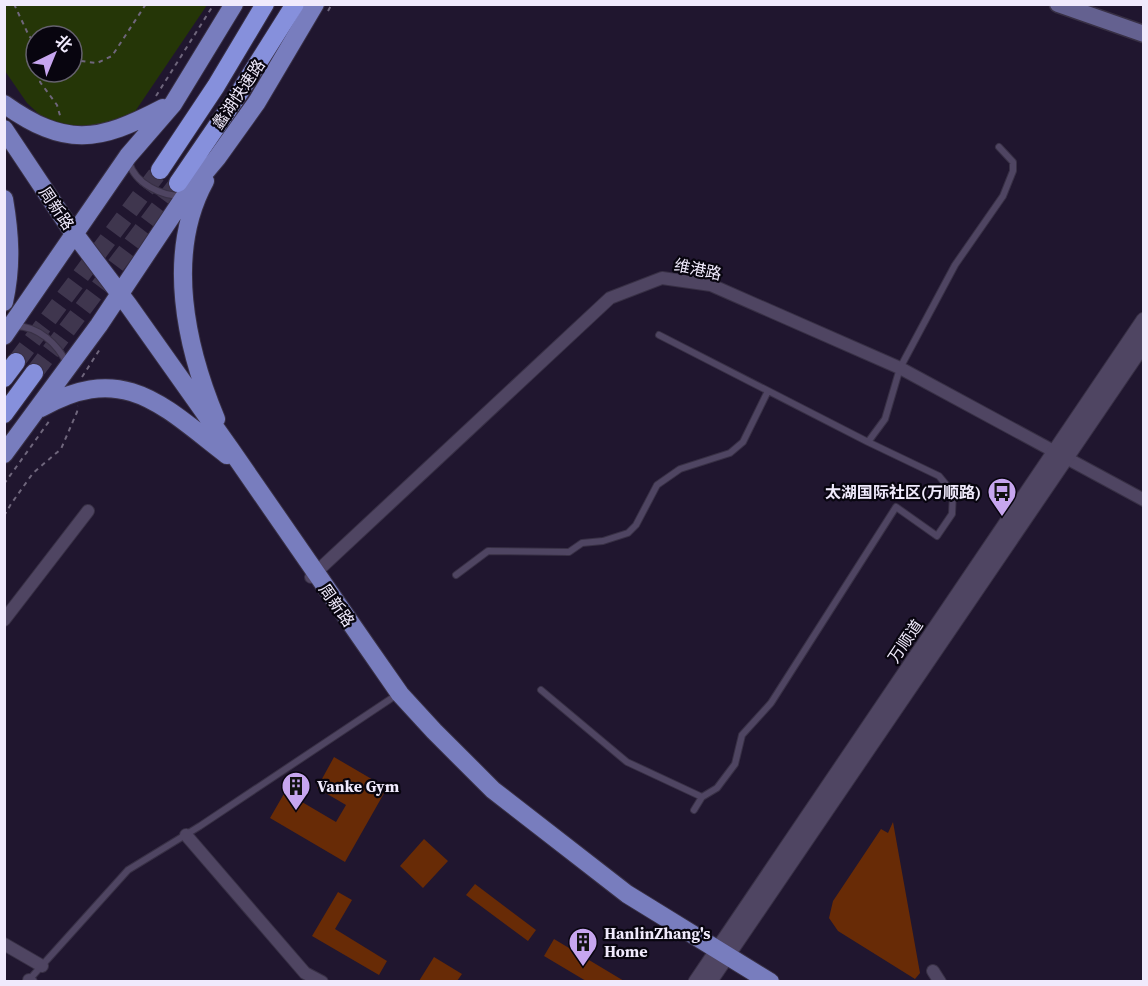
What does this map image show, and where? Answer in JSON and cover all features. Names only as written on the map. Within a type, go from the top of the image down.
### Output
[{"type":"highway","name":"蠡湖快速路","points":[[160,170],[216,86],[265,4]]},
{"type":"highway","name":"蠡湖快速路","points":[[181,189],[295,4]]},
{"type":"highway","points":[[4,378],[16,362]]},
{"type":"highway","points":[[4,414],[34,374]]},
{"type":"main road","points":[[8,331],[128,156],[173,104],[234,4]]},
{"type":"main road","points":[[229,453],[195,359],[187,322],[183,294],[184,264],[192,214],[199,191],[217,158],[257,102],[315,4]]},
{"type":"main road","points":[[1058,4],[1143,34]]},
{"type":"main road","points":[[4,104],[38,125],[57,133],[75,136],[112,132],[173,104]]},
{"type":"main road","name":"周新路","points":[[4,129],[73,236]]},
{"type":"main road","name":"周新路","points":[[4,137],[229,453],[394,696],[430,737],[488,793],[556,848],[624,898],[770,981]]},
{"type":"main road","points":[[4,454],[118,296],[181,189],[217,158]]},
{"type":"main road","points":[[4,199],[10,244],[9,279],[4,302]]},
{"type":"main road","points":[[36,411],[60,397],[79,392],[106,388],[130,392],[152,399],[229,453]]},
{"type":"main road","name":"周新路","points":[[315,578],[400,694],[493,790],[627,894],[762,981]]},
{"type":"street","name":"维港路","points":[[315,578],[613,303],[661,284],[710,291],[899,371],[1143,500]]},
{"type":"street","name":"万顺道","points":[[1060,457],[1143,320]]},
{"type":"street","name":"万顺道","points":[[696,981],[721,953],[1060,457],[1143,343]]},
{"type":"street","name":"维港路","points":[[1060,457],[1143,507]]},
{"type":"street","points":[[4,620],[88,511]]},
{"type":"street","points":[[186,835],[305,973],[322,981]]},
{"type":"street","points":[[4,944],[42,966]]},
{"type":"street","name":"万顺道","points":[[709,981],[721,953]]},
{"type":"lane","points":[[868,442],[885,419],[899,371],[955,265],[1003,196],[1013,171],[1013,162],[999,147]]},
{"type":"lane","points":[[128,156],[131,170],[139,179],[161,194],[181,189]]},
{"type":"lane","points":[[8,331],[22,326],[33,329],[53,342],[62,353],[68,367]]},
{"type":"lane","points":[[659,335],[939,476],[953,493],[952,514],[937,536],[896,507],[771,703],[742,735],[735,764],[717,788],[702,797],[694,810]]},
{"type":"lane","points":[[456,575],[488,551],[568,552],[582,543],[603,541],[628,533],[636,525],[657,485],[680,469],[730,453],[743,442],[768,391]]},
{"type":"lane","points":[[541,690],[627,762],[702,797]]},
{"type":"lane","points":[[29,981],[128,870],[186,835],[394,696]]},
{"type":"path","points":[[14,4],[24,25]]},
{"type":"path","points":[[84,61],[97,63],[112,56],[146,4]]},
{"type":"path","points":[[41,84],[57,105],[61,116],[57,133]]},
{"type":"path","points":[[4,516],[33,473],[62,449],[77,412],[79,392]]},
{"type":"green space","points":[[4,5],[207,5],[130,119],[97,129],[69,129],[40,115],[27,103],[5,71]]},
{"type":"building","name":"Vanke Gym","points":[[334,757],[387,788],[345,862],[270,818],[285,792],[336,822],[346,805],[317,788]]},
{"type":"building","points":[[893,822],[920,973],[915,979],[838,931],[829,918],[833,901],[881,829],[888,833]]},
{"type":"building","points":[[424,839],[448,861],[423,888],[400,866]]},
{"type":"building","points":[[475,884],[536,930],[528,941],[466,895]]},
{"type":"building","points":[[338,892],[352,900],[335,929],[387,961],[379,975],[312,936]]},
{"type":"building","name":"HanlinZhang's Home","points":[[554,939],[624,981],[586,981],[544,956]]},
{"type":"building","points":[[434,957],[462,974],[457,981],[419,981]]},
{"type":"tunnel","points":[[16,362],[160,170]]},
{"type":"tunnel","points":[[34,373],[178,183]]},
{"type":"place","name":"太湖国际社区(万顺路)","points":[[1002,518]]},
{"type":"place","name":"Vanke Gym","points":[[296,812]]},
{"type":"place","name":"HanlinZhang's Home","points":[[583,968]]}]
